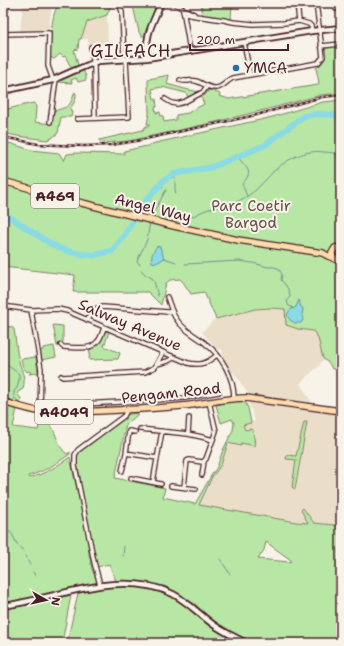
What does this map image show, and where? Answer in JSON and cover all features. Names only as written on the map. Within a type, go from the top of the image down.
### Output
[{"type":"main road","name":"Angel Way","points":[[3,181],[76,202],[238,240],[323,253],[333,251]]},
{"type":"main road","name":"A469","points":[[338,260],[332,254],[335,248],[340,247]]},
{"type":"main road","name":"Angel Way","points":[[323,253],[338,260]]},
{"type":"main road","name":"Pengam Road","points":[[3,402],[40,412],[50,412],[141,410],[234,398],[255,399],[341,411]]},
{"type":"street","points":[[3,17],[8,3]]},
{"type":"street","points":[[77,119],[129,117],[122,12],[119,3]]},
{"type":"street","points":[[147,58],[146,47],[149,30],[161,3]]},
{"type":"street","points":[[174,3],[196,15]]},
{"type":"street","points":[[297,3],[299,21]]},
{"type":"street","points":[[180,80],[185,82],[195,80],[216,88],[220,87],[230,79],[318,63],[322,57],[316,3]]},
{"type":"street","points":[[335,3],[336,9]]},
{"type":"street","points":[[190,51],[183,13],[253,24],[299,21],[310,24],[312,31]]},
{"type":"street","points":[[3,91],[54,79],[105,60],[147,58],[312,31],[341,28]]},
{"type":"street","points":[[3,34],[49,33],[48,66],[54,79],[50,122]]},
{"type":"street","points":[[244,42],[250,75]]},
{"type":"street","points":[[321,46],[341,44]]},
{"type":"street","points":[[91,46],[94,63],[95,118]]},
{"type":"street","points":[[165,99],[177,104],[184,102],[204,92],[208,86]]},
{"type":"street","points":[[167,297],[176,320],[186,330],[207,344],[217,355],[231,378],[234,398]]},
{"type":"street","name":"Salway Avenue","points":[[3,306],[31,310],[58,309],[188,363],[201,364],[217,355]]},
{"type":"street","points":[[87,320],[92,311],[102,307],[168,312],[172,311]]},
{"type":"street","points":[[31,310],[41,369],[40,412]]},
{"type":"street","points":[[62,347],[86,348],[92,346],[97,342],[104,328]]},
{"type":"street","points":[[62,378],[145,372],[155,368],[163,352]]},
{"type":"street","points":[[157,364],[175,357]]},
{"type":"street","points":[[63,405],[184,398],[219,392]]},
{"type":"street","points":[[140,401],[141,410]]},
{"type":"street","points":[[202,475],[204,461],[213,440],[216,427],[209,402]]},
{"type":"street","points":[[100,585],[84,514],[75,466],[75,455],[78,450],[124,416],[126,410]]},
{"type":"street","points":[[188,434],[190,418]]},
{"type":"street","points":[[140,428],[188,434],[213,440]]},
{"type":"street","points":[[122,471],[129,431],[134,432]]},
{"type":"street","points":[[153,482],[162,431]]},
{"type":"street","points":[[126,453],[157,458]]},
{"type":"street","points":[[184,488],[187,461],[204,461]]},
{"type":"street","points":[[131,478],[162,484]]},
{"type":"street","points":[[172,486],[196,489]]},
{"type":"street","points":[[3,606],[32,601],[100,585],[138,584],[150,586],[172,594],[214,625],[246,643]]},
{"type":"shaded area","points":[[23,3],[52,3],[49,30],[20,31]]},
{"type":"shaded area","points":[[107,15],[108,44],[89,47],[88,39],[81,39],[87,22]]},
{"type":"shaded area","points":[[255,309],[285,309],[298,329],[313,331],[318,338],[323,359],[319,366],[300,383],[312,403],[249,395],[234,373],[230,371],[222,357],[223,352],[221,349],[218,350],[202,332],[216,319]]},
{"type":"shaded area","points":[[248,401],[341,415],[341,525],[335,526],[296,522],[199,505],[212,477],[221,465],[228,443],[240,446],[241,443],[255,446],[243,424],[255,421]]},
{"type":"green space","points":[[60,3],[112,3],[107,15],[87,22],[81,39],[79,39],[78,49],[74,50],[78,66],[72,69],[65,56],[63,57],[60,54],[54,59],[50,57],[54,13]]},
{"type":"green space","points":[[134,3],[159,3],[146,36],[141,36],[139,32],[133,6],[135,6]]},
{"type":"green space","points":[[201,3],[232,3],[231,20],[202,16]]},
{"type":"green space","points":[[341,45],[341,93],[321,95],[207,124],[129,141],[102,143],[99,140],[143,130],[146,126],[149,126],[150,124],[147,124],[149,114],[149,79],[169,75],[167,84],[199,92],[188,97],[186,93],[162,87],[152,89],[154,99],[156,99],[156,113],[160,112],[161,116],[163,116],[164,122],[176,120],[176,115],[188,113],[204,104],[201,97],[211,90],[220,94],[219,96],[229,99],[318,85],[319,83],[316,68],[323,61],[326,48]]},
{"type":"green space","points":[[83,70],[86,80],[78,82],[76,78],[71,80],[72,83],[58,82],[59,80]]},
{"type":"green space","points":[[75,92],[75,100],[70,108],[72,113],[71,117],[61,117],[58,133],[52,138],[47,140],[3,133],[3,110],[33,103],[36,107],[35,122],[52,124],[54,111],[68,106]]},
{"type":"green space","name":"Parc Coetir Bargod","points":[[341,100],[341,359],[337,369],[332,369],[329,363],[323,359],[318,338],[313,331],[298,329],[286,325],[285,309],[255,309],[216,319],[204,292],[191,294],[180,279],[170,280],[166,283],[161,305],[148,292],[73,292],[75,275],[3,267],[3,141],[31,150],[59,153],[64,161],[67,154],[124,154],[124,151],[155,143],[269,118],[323,102]]},
{"type":"green space","points":[[53,325],[63,326],[63,342],[59,343],[58,346],[57,346]]},
{"type":"green space","points":[[3,326],[12,327],[14,329],[18,357],[24,378],[23,389],[17,394],[21,398],[20,404],[3,398]]},
{"type":"green space","points":[[107,331],[109,332],[104,346],[120,353],[118,359],[89,360],[90,349],[99,343]]},
{"type":"green space","points":[[54,346],[56,357],[42,360],[40,351],[43,350],[43,348]]},
{"type":"green space","points":[[36,357],[38,373],[29,374],[31,372],[27,372],[23,367],[21,359]]},
{"type":"green space","points":[[239,400],[245,402],[248,408],[251,423],[243,425],[245,430],[253,430],[255,446],[241,443],[241,446],[228,443],[221,465],[212,477],[199,505],[308,523],[301,510],[303,508],[314,523],[335,526],[341,525],[341,643],[251,643],[229,632],[195,604],[165,588],[145,583],[116,581],[109,564],[97,567],[80,476],[76,463],[78,454],[129,414],[137,413],[138,414],[126,425],[115,478],[165,488],[163,497],[195,504],[217,467],[223,450],[233,430],[234,423],[232,419],[221,423],[216,405]],"holes":[[[266,542],[291,560],[290,562],[258,559],[264,550]]]},
{"type":"green space","points":[[3,405],[17,409],[13,427],[38,430],[40,420],[47,421],[53,429],[62,449],[67,454],[70,452],[70,454],[50,467],[28,476],[29,478],[46,472],[70,457],[88,540],[92,569],[97,581],[95,584],[46,596],[3,604]]},
{"type":"green space","points":[[304,422],[307,422],[295,489],[292,487],[296,460],[286,459],[287,455],[296,456]]},
{"type":"green space","points":[[132,586],[155,590],[177,599],[228,637],[231,643],[67,643],[78,593],[107,587]]},
{"type":"green space","points":[[71,595],[62,643],[3,643],[3,608],[28,605]]},
{"type":"water","points":[[157,246],[160,247],[164,258],[154,263],[152,262],[152,256]]},
{"type":"water","points":[[299,300],[303,309],[303,320],[301,323],[295,323],[290,320],[287,315],[290,310],[296,307]]},
{"type":"waterway","points":[[3,214],[51,244],[64,250],[80,254],[94,255],[112,251],[122,239],[146,201],[163,181],[174,174],[212,167],[265,145],[304,116],[317,114],[335,115],[341,121]]},
{"type":"waterway","points":[[188,221],[189,218],[204,211],[231,204],[248,196],[274,171],[297,156],[317,151],[336,154],[341,161]]},
{"type":"waterway","points":[[238,156],[248,169],[248,175],[242,184],[247,196]]},
{"type":"waterway","points":[[174,174],[175,179]]},
{"type":"waterway","points":[[175,181],[176,194]]},
{"type":"waterway","points":[[151,217],[166,190]]},
{"type":"waterway","points":[[140,265],[137,261],[147,240],[150,222]]},
{"type":"waterway","points":[[164,258],[176,262]]},
{"type":"waterway","points":[[185,264],[239,261],[278,268],[282,274],[281,280],[289,293],[290,297],[287,300],[288,305],[293,308]]},
{"type":"waterway","points":[[141,270],[154,281],[158,296]]},
{"type":"waterway","points":[[3,362],[19,374],[17,388],[14,391],[14,398],[18,401]]},
{"type":"waterway","points":[[3,524],[12,534],[18,546],[24,551]]},
{"type":"waterway","points":[[123,556],[124,546]]},
{"type":"waterway","points":[[26,556],[30,565]]},
{"type":"waterway","points":[[220,559],[230,574]]},
{"type":"waterway","points":[[33,572],[36,577]]},
{"type":"railway","points":[[3,137],[38,144],[84,146],[111,145],[256,115],[322,97],[341,95]]},
{"type":"place","name":"YMCA","points":[[236,68]]},
{"type":"district","name":"GILFACH","points":[[131,51]]}]
